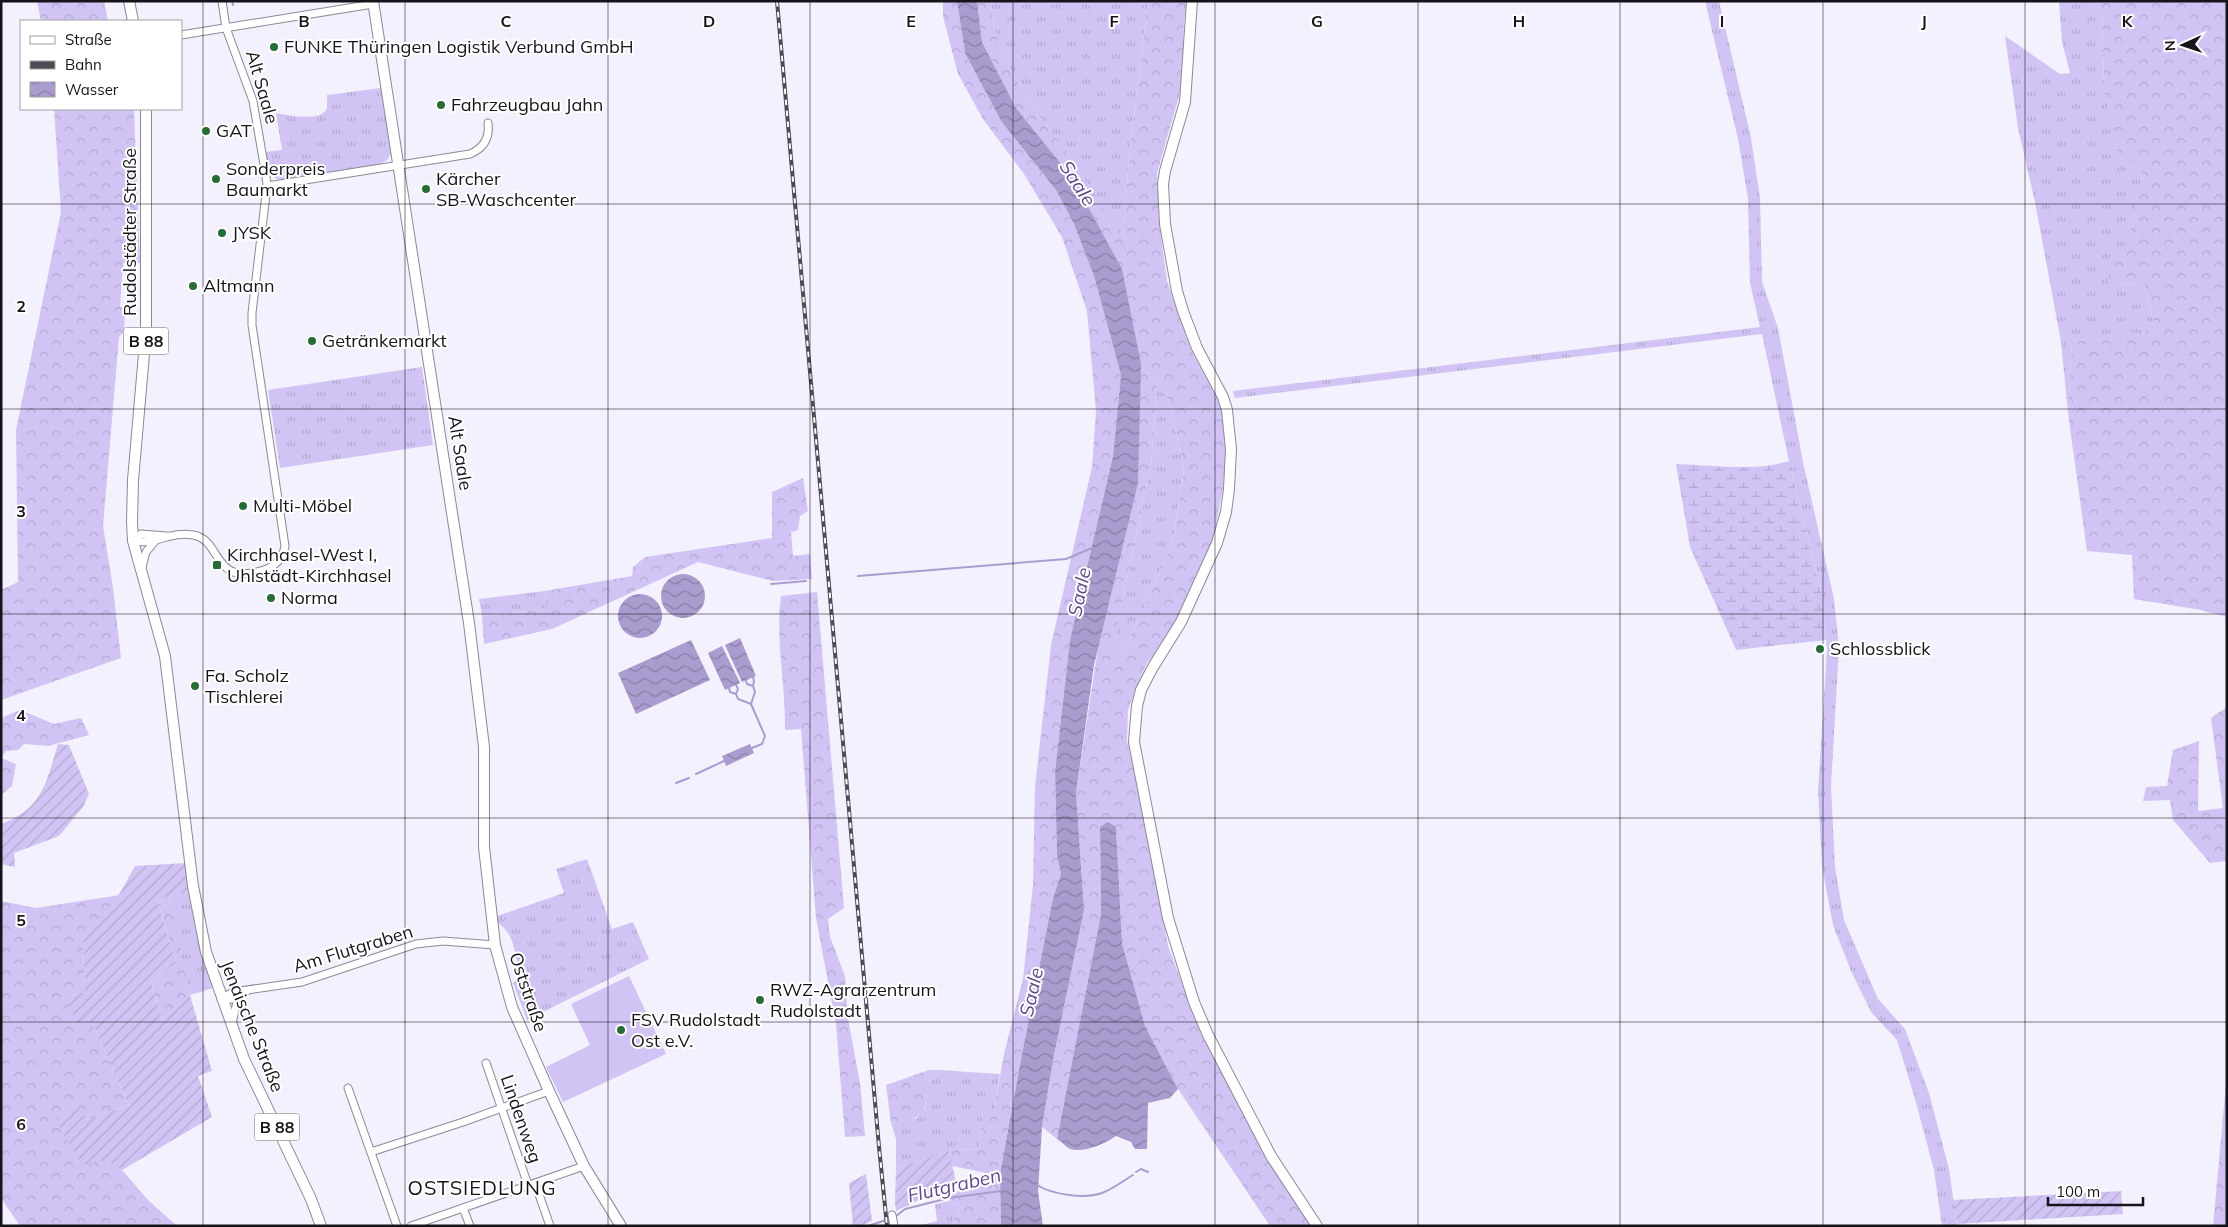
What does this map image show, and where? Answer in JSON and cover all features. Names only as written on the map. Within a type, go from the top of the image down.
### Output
[{"type":"main road","points":[[129,1],[133,20]]},
{"type":"main road","points":[[1192,1],[1185,102],[1167,162],[1163,184],[1165,224],[1177,291],[1183,311],[1192,336],[1223,396],[1227,410],[1231,449],[1229,488],[1226,512],[1217,543],[1181,622],[1141,690],[1136,706],[1134,742],[1168,918],[1194,1002],[1208,1035],[1272,1156],[1317,1226]]},
{"type":"main road","name":"Alt Saale","points":[[373,3],[468,615],[484,747]]},
{"type":"main road","name":"Rudolstädter Straße","points":[[146,110],[146,331],[133,480],[133,541],[165,656],[186,829]]},
{"type":"main road","name":"Oststraße","points":[[484,747],[484,848],[495,945],[512,1006],[584,1166],[621,1226]]},
{"type":"main road","name":"Jenaische Straße","points":[[186,829],[201,932],[221,999],[232,1028],[311,1199],[321,1226]]},
{"type":"street","name":"Alt Saale","points":[[133,541],[155,542],[167,536],[186,534],[200,537],[205,541],[219,562],[234,572],[242,573],[269,568],[276,564],[284,551],[284,536],[252,325],[267,186],[253,101],[226,28],[222,1]]},
{"type":"street","name":"Alt Saale","points":[[182,35],[373,3]]},
{"type":"street","points":[[267,186],[470,154],[484,145],[488,123]]},
{"type":"street","points":[[133,541],[141,534],[167,536]]},
{"type":"street","points":[[141,573],[146,552],[155,542]]},
{"type":"street","name":"Am Flutgraben","points":[[221,999],[228,994],[302,982],[405,947],[425,943],[443,941],[495,945]]},
{"type":"street","name":"Am Flutgraben","points":[[238,998],[250,990]]},
{"type":"street","points":[[221,999],[238,998],[232,1028]]},
{"type":"street","name":"Lindenweg","points":[[486,1062],[531,1184],[550,1226]]},
{"type":"street","points":[[348,1088],[397,1226]]},
{"type":"street","points":[[371,1152],[549,1091]]},
{"type":"street","points":[[411,1226],[584,1166]]},
{"type":"street","points":[[464,1208],[470,1226]]},
{"type":"green space","points":[[37,1],[104,1],[108,20],[41,20]]},
{"type":"green space","points":[[943,1],[957,1],[965,53],[1001,121],[1056,190],[1074,224],[1094,276],[1121,375],[1113,456],[1070,640],[1055,772],[1057,855],[1061,874],[1053,898],[1000,1174],[1001,1226],[952,1226],[960,1205],[950,1201],[951,1193],[990,1184],[991,1174],[952,1166],[949,1151],[956,1149],[979,1150],[983,1112],[994,1111],[1004,1054],[1023,979],[1033,884],[1035,787],[1051,645],[1092,467],[1096,411],[1087,311],[1062,237],[1024,174],[983,119],[958,74],[943,16]]},
{"type":"green space","points":[[977,1],[990,1],[999,47],[1014,76],[1037,114],[1062,144],[1123,239],[1129,158],[1148,1],[1187,1],[1184,20],[1182,86],[1157,173],[1159,222],[1167,281],[1192,352],[1221,405],[1226,449],[1223,488],[1213,540],[1178,621],[1166,641],[1147,663],[1137,686],[1128,710],[1127,741],[1144,809],[1168,946],[1201,1033],[1266,1156],[1316,1226],[1270,1226],[1178,1089],[1145,1026],[1122,943],[1116,827],[1100,827],[1101,914],[1057,1139],[1042,1127],[1053,1060],[1084,910],[1076,793],[1141,364],[1071,176],[1016,108],[982,42]],"holes":[[[1157,379],[1170,404],[1184,470],[1172,546],[1126,647],[1113,657],[1119,615],[1151,468]]]},
{"type":"green space","points":[[990,1],[1148,1],[1129,158],[1123,240],[1062,144],[1037,114],[1014,76],[999,47]]},
{"type":"green space","points":[[1705,1],[1719,1],[1751,138],[1760,198],[1762,282],[1778,328],[1803,462],[1834,599],[1839,648],[1831,786],[1835,867],[1844,920],[1878,999],[1905,1029],[1929,1093],[1949,1169],[1957,1226],[1942,1226],[1934,1170],[1897,1040],[1871,1012],[1851,971],[1833,925],[1822,866],[1818,791],[1827,650],[1823,600],[1789,461],[1762,334],[1235,398],[1233,391],[1760,327],[1750,283],[1748,198],[1738,139]]},
{"type":"green space","points":[[2059,1],[2095,1],[2102,12],[2104,89],[2145,163],[2132,227],[2109,285],[2144,284],[2155,331],[2072,342],[2068,413],[2061,342],[2035,202],[2018,128],[2005,36],[2060,74],[2070,73],[2062,42]]},
{"type":"green space","points":[[2095,1],[2227,1],[2227,617],[2201,610],[2134,599],[2132,555],[2087,551],[2068,413],[2072,342],[2155,330],[2144,284],[2109,285],[2108,258],[2123,248],[2132,227],[2144,163],[2119,159],[2104,89],[2102,12]]},
{"type":"green space","points":[[381,88],[391,154],[387,160],[380,164],[282,180],[273,177],[267,166],[265,152],[282,150],[276,113],[302,117],[317,116],[326,110],[327,95]]},
{"type":"green space","points":[[54,110],[134,110],[140,263],[123,263],[120,307],[125,308],[124,331],[119,337],[103,526],[113,588],[121,658],[1,700],[1,590],[18,582],[16,430],[61,212]]},
{"type":"green space","points":[[422,367],[433,445],[280,468],[268,390]]},
{"type":"green space","points":[[1157,378],[1170,404],[1184,470],[1172,546],[1126,647],[1112,658],[1119,615],[1151,468]]},
{"type":"green space","points":[[1789,461],[1823,600],[1826,640],[1736,650],[1690,547],[1676,464],[1748,467]]},
{"type":"green space","points":[[803,478],[808,511],[800,516],[798,530],[791,532],[793,556],[810,554],[812,579],[773,581],[698,562],[552,629],[484,644],[482,616],[547,609],[545,591],[632,576],[633,567],[645,557],[772,538],[772,492]]},
{"type":"green space","points":[[545,591],[547,609],[482,616],[479,599]]},
{"type":"green space","points":[[817,592],[844,908],[828,919],[830,937],[845,976],[848,1019],[860,1083],[865,1136],[845,1137],[836,1024],[816,918],[801,729],[785,730],[779,630],[781,596]]},
{"type":"green space","points":[[2227,707],[2227,861],[2210,863],[2173,820],[2170,800],[2143,801],[2146,787],[2167,786],[2173,750],[2199,741],[2198,811],[2223,808],[2211,718]]},
{"type":"green space","points":[[20,710],[54,724],[81,718],[89,735],[48,746],[24,744],[18,750],[6,751],[1,758],[1,718]]},
{"type":"green space","points":[[58,744],[69,745],[89,794],[83,807],[59,836],[14,853],[15,867],[1,864],[1,824],[26,811],[41,793]]},
{"type":"green space","points":[[1,758],[16,764],[12,786],[1,795]]},
{"type":"green space","points":[[587,859],[612,929],[633,922],[649,959],[527,1020],[513,983],[522,975],[512,941],[509,934],[498,923],[497,916],[564,893],[556,869]]},
{"type":"green space","points":[[187,863],[189,892],[157,899],[176,963],[151,983],[162,1019],[190,995],[212,1071],[198,1076],[212,1117],[122,1170],[106,1160],[82,1165],[55,1119],[78,1105],[87,1120],[129,1105],[92,1022],[75,1023],[68,996],[85,992],[83,940],[120,893],[135,866]]},
{"type":"green space","points":[[189,892],[199,945],[213,988],[190,995],[180,954],[170,896]]},
{"type":"green space","points":[[120,895],[83,940],[85,992],[68,996],[92,1022],[129,1105],[87,1120],[106,1160],[122,1170],[148,1200],[177,1226],[20,1226],[1,1198],[1,901],[36,908]]},
{"type":"green space","points":[[170,896],[190,995],[162,1019],[151,983],[176,963],[157,898]]},
{"type":"green space","points":[[629,976],[666,1054],[563,1102],[546,1067],[590,1045],[571,1004]]},
{"type":"green space","points":[[929,1070],[939,1070],[938,1075],[928,1082],[926,1102],[922,1113],[911,1119],[891,1123],[886,1085]]},
{"type":"green space","points":[[939,1070],[1000,1074],[994,1112],[983,1112],[979,1150],[956,1149],[896,1168],[896,1139],[891,1123],[917,1118],[925,1108],[928,1082],[938,1075]]},
{"type":"green space","points":[[2227,1072],[2227,1226],[2213,1226]]},
{"type":"green space","points":[[949,1151],[956,1182],[896,1211],[896,1168]]},
{"type":"green space","points":[[866,1174],[872,1221],[860,1226],[853,1226],[849,1183]]},
{"type":"green space","points":[[2121,1191],[2123,1214],[1957,1224],[1953,1200]]},
{"type":"green space","points":[[950,1201],[960,1205],[952,1226],[918,1226],[937,1221],[935,1204]]},
{"type":"water","points":[[957,1],[977,1],[982,42],[1016,108],[1071,176],[1122,269],[1141,364],[1138,483],[1094,665],[1076,793],[1084,910],[1053,1060],[1042,1127],[1038,1191],[1043,1226],[1001,1226],[1000,1174],[1053,898],[1061,874],[1057,855],[1055,772],[1070,640],[1113,456],[1121,375],[1094,276],[1074,224],[1056,190],[1001,121],[965,53]]},
{"type":"water","points":[[683,574],[695,578],[701,584],[705,596],[701,608],[695,614],[683,618],[671,614],[665,608],[661,596],[665,584],[671,578]]},
{"type":"water","points":[[640,594],[652,598],[658,604],[662,616],[658,628],[652,634],[640,638],[628,634],[622,628],[618,616],[622,604],[628,598]]},
{"type":"water","points":[[740,638],[756,676],[742,682],[725,645]]},
{"type":"water","points":[[691,640],[710,680],[636,714],[618,673]]},
{"type":"water","points":[[722,646],[740,683],[725,690],[708,653]]},
{"type":"water","points":[[750,744],[754,753],[726,766],[722,756]]},
{"type":"water","points":[[1108,822],[1116,827],[1122,943],[1145,1026],[1178,1089],[1170,1098],[1148,1103],[1147,1149],[1135,1149],[1131,1142],[1116,1136],[1094,1147],[1076,1150],[1070,1149],[1057,1139],[1101,914],[1100,827]]},
{"type":"waterway","points":[[232,1],[233,5]]},
{"type":"waterway","name":"Saale","points":[[858,576],[1066,559],[1092,548]]},
{"type":"waterway","points":[[771,584],[806,581]]},
{"type":"waterway","points":[[753,677],[753,686]]},
{"type":"waterway","points":[[746,681],[747,684],[753,686],[755,692],[751,704]]},
{"type":"waterway","points":[[736,685],[738,689],[736,694]]},
{"type":"waterway","points":[[729,688],[730,692],[736,694],[738,699],[751,704],[765,736],[762,744],[752,748]]},
{"type":"waterway","points":[[696,774],[724,761]]},
{"type":"waterway","points":[[676,783],[689,778]]},
{"type":"waterway","points":[[1136,1172],[1141,1169],[1148,1172]]},
{"type":"waterway","points":[[1037,1185],[1060,1194],[1087,1196],[1102,1193],[1133,1175]]},
{"type":"waterway","name":"Flutgraben","points":[[868,1226],[895,1217],[905,1209],[949,1198],[1001,1191]]},
{"type":"railway","points":[[777,1],[887,1226]]},
{"type":"place","name":"FUNKE Thüringen Logistik Verbund GmbH","points":[[274,47]]},
{"type":"place","name":"Fahrzeugbau Jahn","points":[[441,105]]},
{"type":"place","name":"GAT","points":[[206,131]]},
{"type":"place","name":"Sonderpreis Baumarkt","points":[[216,179]]},
{"type":"place","name":"Kärcher SB-Waschcenter","points":[[426,189]]},
{"type":"place","name":"JYSK","points":[[222,233]]},
{"type":"place","name":"Altmann","points":[[193,286]]},
{"type":"place","name":"Getränkemarkt","points":[[312,341]]},
{"type":"place","name":"Multi-Möbel","points":[[243,506]]},
{"type":"place","name":"Kirchhasel-West I, Uhlstädt-Kirchhasel","points":[[217,565]]},
{"type":"place","name":"Norma","points":[[271,598]]},
{"type":"place","name":"Schlossblick","points":[[1820,649]]},
{"type":"place","name":"Fa. Scholz Tischlerei","points":[[195,686]]},
{"type":"place","name":"RWZ-Agrarzentrum Rudolstadt","points":[[760,1000]]},
{"type":"place","name":"FSV Rudolstadt Ost e.V.","points":[[621,1030]]},
{"type":"district","name":"OSTSIEDLUNG","points":[[482,1188]]}]
